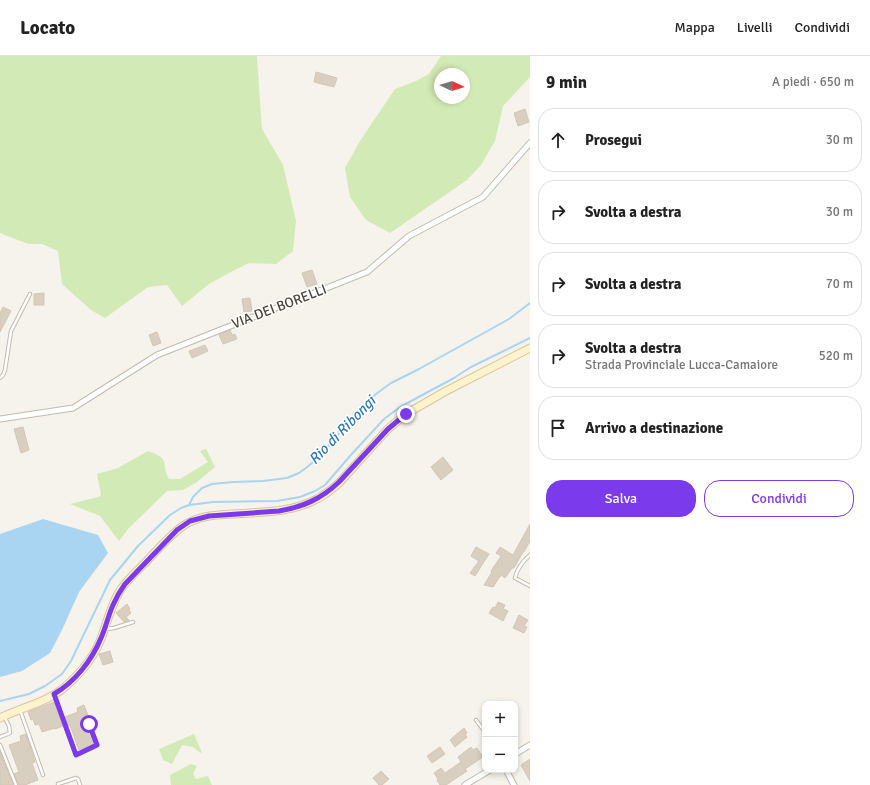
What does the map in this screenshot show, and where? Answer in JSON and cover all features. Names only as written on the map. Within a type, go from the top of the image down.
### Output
[{"type":"main road","points":[[2,717],[41,702],[70,682],[88,662],[95,650],[118,594],[125,584],[177,530],[184,525],[190,521],[209,516],[290,509],[318,499],[335,486],[388,429],[406,414],[446,391],[530,348]]},
{"type":"street","name":"VIA DEI BORELLI","points":[[0,419],[73,408],[156,355],[367,272],[410,236],[483,197],[530,143]]},
{"type":"street","points":[[518,752],[530,745]]},
{"type":"street","points":[[465,785],[485,773]]},
{"type":"street","points":[[508,773],[514,785]]},
{"type":"lane","points":[[0,378],[5,370],[11,331],[30,294]]},
{"type":"lane","points":[[530,555],[523,562],[516,573],[515,578],[530,586]]},
{"type":"lane","points":[[104,629],[114,628],[133,622]]},
{"type":"lane","points":[[54,694],[76,755],[97,745],[89,724]]},
{"type":"lane","points":[[20,710],[43,775]]},
{"type":"lane","points":[[0,737],[10,733],[9,726],[2,717]]},
{"type":"lane","points":[[476,720],[482,728]]},
{"type":"lane","points":[[0,745],[16,785]]},
{"type":"lane","points":[[58,784],[76,778],[80,785]]},
{"type":"green space","points":[[0,56],[257,56],[262,129],[283,165],[296,221],[293,251],[276,264],[249,263],[209,284],[182,306],[167,285],[148,287],[105,318],[91,310],[62,284],[58,251],[42,244],[28,244],[0,233]]},
{"type":"green space","points":[[441,56],[530,56],[530,77],[503,106],[495,141],[481,165],[467,180],[390,233],[366,220],[350,197],[345,168],[360,141],[395,89],[429,74]]},
{"type":"green space","points":[[206,449],[215,467],[197,482],[183,490],[167,491],[128,529],[119,541],[100,516],[70,504],[101,495],[97,474],[118,468],[148,451],[160,456],[163,459],[166,474],[169,479],[180,479],[208,462],[200,451]]},
{"type":"green space","points":[[194,734],[202,753],[193,747],[182,745],[172,764],[163,760],[159,749]]},
{"type":"green space","points":[[191,764],[197,766],[193,774],[196,779],[208,776],[212,785],[171,785],[170,775]]},
{"type":"water","points":[[43,519],[98,535],[108,553],[79,592],[50,653],[22,671],[0,677],[0,534]]},
{"type":"building","points":[[316,72],[337,78],[334,87],[314,82]]},
{"type":"building","points":[[525,109],[529,122],[518,126],[514,113]]},
{"type":"building","points":[[312,270],[317,284],[307,287],[302,273]]},
{"type":"building","points":[[44,293],[44,305],[34,305],[34,294]]},
{"type":"building","points":[[250,298],[252,311],[244,312],[242,299]]},
{"type":"building","points":[[3,307],[11,311],[0,332],[0,313]]},
{"type":"building","points":[[230,330],[232,335],[235,334],[237,339],[223,344],[219,335]]},
{"type":"building","points":[[157,332],[161,343],[153,346],[149,335]]},
{"type":"building","points":[[205,345],[208,351],[192,358],[189,351]]},
{"type":"building","points":[[23,427],[29,450],[21,453],[14,429]]},
{"type":"building","points":[[443,457],[453,470],[441,480],[431,467]]},
{"type":"building","points":[[530,524],[530,541],[514,568],[512,568],[505,578],[501,575],[493,587],[484,585],[501,556],[496,553],[500,547],[513,555]]},
{"type":"building","points":[[476,547],[489,554],[475,576],[470,573],[479,561],[471,556]]},
{"type":"building","points":[[498,602],[505,605],[503,609],[508,611],[503,621],[489,613],[493,607],[495,608]]},
{"type":"building","points":[[127,604],[131,613],[126,617],[129,620],[124,622],[116,613]]},
{"type":"building","points":[[519,615],[528,620],[524,626],[527,627],[524,633],[513,628]]},
{"type":"building","points":[[110,651],[113,662],[103,665],[99,654]]},
{"type":"building","points":[[54,702],[63,726],[42,732],[39,724],[35,725],[33,719],[31,720],[28,712]]},
{"type":"building","points":[[84,705],[89,718],[83,720],[93,744],[79,750],[70,725],[68,726],[65,717],[78,712],[77,708]]},
{"type":"building","points":[[464,728],[467,733],[465,734],[467,737],[455,747],[450,740]]},
{"type":"building","points":[[26,734],[35,762],[32,763],[38,780],[25,785],[19,785],[14,774],[19,772],[9,745],[21,741],[20,736]]},
{"type":"building","points":[[440,747],[445,754],[432,763],[427,756]]},
{"type":"building","points":[[471,747],[473,750],[477,748],[482,756],[482,758],[465,769],[467,771],[446,785],[440,785],[434,773],[441,768],[445,773],[461,762],[458,757]]},
{"type":"building","points":[[0,752],[13,785],[0,785]]},
{"type":"building","points":[[530,759],[530,781],[521,765]]},
{"type":"building","points":[[381,771],[389,779],[382,785],[379,785],[373,778]]},
{"type":"waterway","name":"Rio di Ribongi","points":[[189,505],[193,497],[202,488],[212,484],[287,478],[299,473],[319,457],[361,408],[376,394],[391,383],[509,319],[530,303]]},
{"type":"waterway","points":[[0,701],[29,694],[45,686],[62,674],[71,661],[110,580],[138,546],[170,515],[189,505],[213,502],[277,501],[300,497],[315,491],[325,485],[384,419],[400,407],[454,378],[471,367],[530,338]]},
{"type":"route","points":[[89,724],[97,745],[76,755],[54,694],[70,682],[88,662],[101,637],[118,594],[125,584],[177,530],[190,521],[198,518],[224,514],[279,511],[290,509],[318,499],[332,489],[388,429],[406,414]]}]
